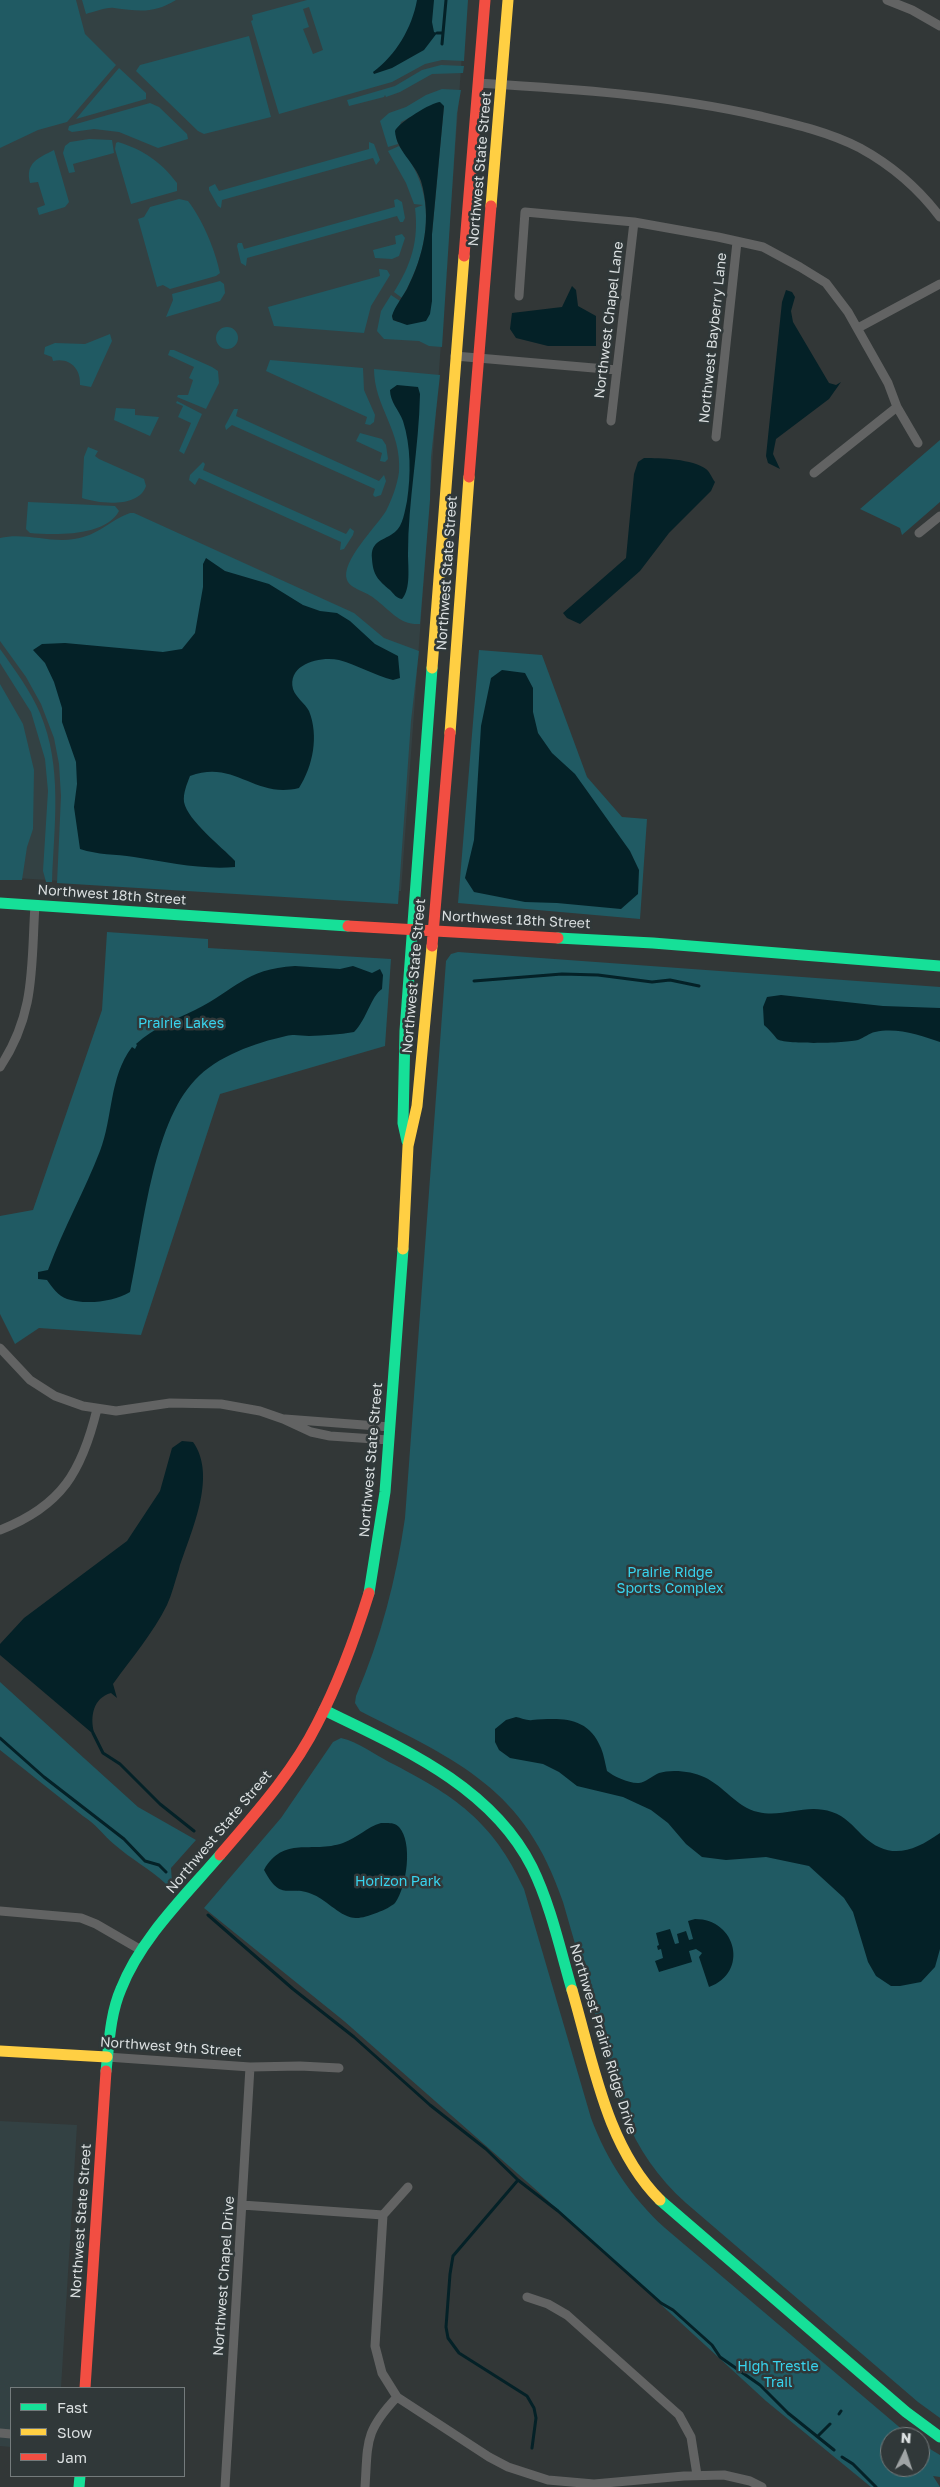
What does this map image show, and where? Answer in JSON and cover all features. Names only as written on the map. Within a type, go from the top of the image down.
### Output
[{"type":"main road","name":"Northwest State Street","points":[[408,1146],[403,1123],[405,1031],[455,356],[485,0]]},
{"type":"main road","name":"Northwest State Street","points":[[85,2387],[107,2057],[120,1990],[141,1950],[274,1791],[304,1746],[324,1710],[346,1663],[370,1589],[381,1532],[406,1208],[408,1146],[418,1106],[454,688],[508,0]]},
{"type":"main road","name":"Northwest 18th Street","points":[[0,903],[653,943],[734,951],[940,966]]},
{"type":"main road","name":"Northwest Prairie Ridge Drive","points":[[324,1710],[448,1776],[486,1804],[503,1823],[529,1861],[541,1888],[612,2126],[635,2171],[647,2187],[675,2215],[906,2412],[940,2437]]},
{"type":"main road","name":"Northwest 9th Street","points":[[0,2051],[107,2057]]},
{"type":"street","points":[[887,0],[912,10],[940,26]]},
{"type":"street","points":[[478,83],[636,94],[721,107],[822,132],[860,148],[888,165],[913,186],[940,217]]},
{"type":"street","points":[[519,296],[525,212],[634,222],[763,247],[826,283],[858,328],[888,383],[897,406],[918,443]]},
{"type":"street","name":"Northwest Chapel Lane","points":[[611,421],[634,222]]},
{"type":"street","name":"Northwest Bayberry Lane","points":[[716,437],[737,242]]},
{"type":"street","points":[[858,328],[940,284]]},
{"type":"street","points":[[455,356],[617,370]]},
{"type":"street","points":[[814,473],[897,406]]},
{"type":"street","points":[[919,533],[940,516]]},
{"type":"street","points":[[0,1067],[15,1041],[29,1000],[35,905]]},
{"type":"street","points":[[0,1349],[18,1369],[43,1389],[68,1402],[97,1409],[126,1410],[170,1403],[202,1402],[239,1406],[283,1419],[311,1432],[330,1436],[389,1440]]},
{"type":"street","points":[[0,1530],[34,1514],[63,1488],[85,1452],[97,1409]]},
{"type":"street","points":[[283,1419],[390,1427]]},
{"type":"street","points":[[0,1911],[81,1918],[96,1924],[141,1950]]},
{"type":"street","name":"Northwest 9th Street","points":[[107,2057],[250,2067],[300,2066],[339,2068]]},
{"type":"street","name":"Northwest Chapel Drive","points":[[225,2487],[250,2067]]},
{"type":"street","points":[[408,2187],[383,2215],[375,2346],[382,2373],[396,2396],[482,2453],[508,2467],[548,2480],[604,2485],[698,2475],[736,2477],[762,2487]]},
{"type":"street","points":[[242,2205],[383,2215]]},
{"type":"street","points":[[527,2297],[548,2304],[567,2315],[670,2405],[686,2426],[694,2450],[698,2475]]},
{"type":"street","points":[[365,2487],[368,2440],[372,2426],[396,2396]]},
{"type":"shaded area","points":[[0,0],[466,0],[401,891],[285,895],[0,877]]},
{"type":"shaded area","points":[[417,0],[434,0],[432,22],[434,32],[437,33],[424,50],[392,68],[374,74],[373,72],[389,58],[402,40],[411,21]]},
{"type":"shaded area","points":[[440,102],[444,106],[432,234],[432,301],[430,314],[426,321],[407,325],[393,320],[392,316],[407,289],[418,263],[426,223],[426,209],[421,181],[415,168],[402,150],[395,131],[402,123],[430,105]]},
{"type":"shaded area","points":[[572,286],[576,290],[578,306],[596,316],[596,346],[548,346],[516,338],[510,329],[512,313],[562,307]]},
{"type":"shaded area","points":[[786,290],[792,292],[795,297],[791,311],[793,322],[829,383],[836,385],[841,382],[829,399],[776,439],[773,454],[780,469],[768,463],[766,456],[782,302]]},
{"type":"shaded area","points":[[397,385],[418,387],[420,394],[408,534],[408,584],[402,599],[395,596],[379,580],[375,573],[372,559],[375,544],[391,535],[400,526],[407,501],[410,471],[408,440],[403,421],[390,394],[390,390]]},
{"type":"shaded area","points":[[644,458],[659,458],[693,463],[706,469],[715,482],[711,491],[669,533],[640,571],[580,624],[567,618],[563,613],[626,558],[634,474],[638,462]]},
{"type":"shaded area","points":[[206,558],[225,571],[269,584],[303,605],[320,611],[337,613],[350,621],[375,644],[398,656],[400,678],[393,680],[346,662],[331,659],[323,659],[307,664],[295,673],[292,680],[293,689],[309,711],[314,730],[311,761],[299,788],[283,790],[269,788],[220,772],[206,772],[190,776],[184,795],[187,809],[198,825],[235,861],[235,867],[197,866],[80,849],[74,807],[77,784],[76,762],[62,722],[62,708],[54,682],[45,663],[33,650],[42,644],[65,643],[163,652],[182,649],[195,633],[203,587],[203,564]]},
{"type":"shaded area","points":[[502,670],[525,673],[533,688],[533,712],[538,733],[552,753],[575,774],[630,851],[639,870],[638,894],[621,909],[525,902],[474,892],[465,878],[474,840],[481,726],[491,678]]},
{"type":"shaded area","points":[[295,966],[340,969],[353,966],[372,973],[380,969],[383,975],[382,989],[378,992],[354,1032],[309,1036],[289,1035],[262,1042],[225,1057],[195,1080],[180,1100],[159,1151],[151,1180],[130,1292],[99,1302],[74,1301],[61,1296],[47,1280],[38,1279],[38,1272],[48,1270],[94,1166],[104,1138],[119,1071],[132,1047],[135,1049],[136,1044],[157,1029],[209,1002],[252,976],[264,971]]},
{"type":"shaded area","points":[[781,995],[883,1006],[940,1008],[940,1042],[916,1034],[892,1030],[873,1033],[852,1041],[817,1043],[782,1041],[777,1039],[764,1025],[763,1007],[767,997]]},
{"type":"shaded area","points":[[182,1441],[193,1442],[200,1456],[203,1472],[200,1505],[195,1522],[167,1605],[149,1636],[113,1684],[117,1698],[111,1693],[105,1695],[94,1709],[92,1720],[94,1732],[92,1733],[0,1655],[0,1644],[24,1618],[127,1541],[160,1491],[172,1448]]},
{"type":"shaded area","points":[[516,1717],[526,1720],[553,1719],[572,1721],[581,1725],[589,1730],[595,1738],[602,1751],[607,1771],[631,1782],[642,1782],[664,1772],[694,1773],[711,1781],[743,1806],[758,1812],[777,1813],[813,1809],[832,1812],[841,1816],[872,1843],[891,1851],[911,1849],[940,1833],[940,1949],[935,1967],[921,1982],[891,1986],[876,1976],[868,1962],[853,1912],[844,1898],[809,1866],[766,1857],[726,1860],[702,1857],[686,1844],[668,1823],[651,1810],[623,1797],[577,1786],[559,1772],[543,1764],[510,1758],[499,1750],[495,1742],[495,1729],[506,1720]]},
{"type":"shaded area","points":[[381,1823],[391,1823],[399,1827],[406,1843],[407,1865],[403,1886],[395,1903],[377,1913],[351,1918],[314,1895],[305,1892],[281,1890],[270,1880],[264,1870],[272,1859],[289,1849],[331,1846],[343,1843]]},
{"type":"shaded area","points":[[695,1919],[709,1921],[721,1928],[733,1948],[730,1970],[722,1980],[709,1987],[699,1957],[702,1953],[696,1949],[689,1951],[692,1962],[659,1972],[655,1961],[663,1958],[661,1949],[658,1950],[657,1946],[659,1945],[656,1933],[670,1929],[675,1944],[679,1943],[677,1934],[686,1931],[689,1940],[693,1939],[688,1921]]},
{"type":"shaded area","points":[[0,2121],[77,2125],[61,2387],[10,2387],[10,2447],[0,2446]]},
{"type":"green space","points":[[0,0],[76,0],[85,34],[116,65],[67,122],[38,130],[0,148]]},
{"type":"green space","points":[[82,0],[176,0],[160,8],[139,10],[111,8],[86,14]]},
{"type":"green space","points":[[307,0],[468,0],[464,61],[442,60],[425,64],[392,82],[279,114],[251,21],[253,20],[252,15]],"holes":[[[309,7],[323,50],[313,54],[303,29],[309,27],[303,9]]]},
{"type":"green space","points":[[249,36],[271,117],[204,134],[198,131],[136,71],[140,65]]},
{"type":"green space","points":[[441,65],[464,66],[463,73],[432,74],[400,92],[349,106],[347,100],[395,86],[422,70]]},
{"type":"green space","points":[[119,68],[146,93],[146,99],[76,119]]},
{"type":"green space","points":[[442,89],[461,90],[457,113],[442,347],[429,346],[419,341],[384,339],[377,331],[381,311],[391,295],[400,301],[392,316],[393,320],[398,322],[432,301],[432,234],[444,106],[422,111],[401,122],[396,137],[398,144],[388,147],[380,121],[389,113],[406,107],[426,95]]},
{"type":"green space","points":[[150,103],[159,107],[187,134],[188,139],[158,148],[119,132],[94,129],[72,132],[68,130],[69,126]]},
{"type":"green space","points":[[89,139],[112,140],[114,153],[73,164],[75,172],[69,173],[63,153],[65,146],[70,142]]},
{"type":"green space","points":[[118,142],[144,153],[158,163],[177,183],[177,191],[131,204],[115,149]]},
{"type":"green space","points":[[369,142],[374,144],[380,160],[376,165],[373,158],[222,200],[221,208],[209,190],[209,187],[215,184],[219,191],[369,149]]},
{"type":"green space","points":[[399,146],[412,164],[420,183],[425,202],[426,221],[424,241],[419,260],[402,298],[394,292],[405,272],[415,242],[415,208],[423,205],[414,204],[406,183],[388,151]]},
{"type":"green space","points":[[54,150],[69,202],[65,207],[39,215],[37,208],[45,205],[38,182],[30,183],[29,171],[34,162]]},
{"type":"green space","points":[[179,199],[188,201],[203,225],[220,273],[216,276],[170,289],[163,285],[157,287],[138,219],[144,217],[150,207]]},
{"type":"green space","points":[[397,199],[402,202],[405,218],[403,222],[400,222],[397,216],[247,258],[246,266],[241,263],[238,243],[242,243],[244,249],[395,207],[394,200]]},
{"type":"green space","points":[[402,234],[405,238],[399,256],[392,259],[375,258],[373,250],[396,244],[395,236]]},
{"type":"green space","points":[[379,269],[387,270],[390,275],[371,306],[364,333],[274,326],[268,307],[380,276]]},
{"type":"green space","points":[[220,281],[224,284],[225,293],[220,301],[166,317],[173,300],[172,294]]},
{"type":"green space","points":[[227,327],[235,330],[238,338],[235,346],[227,349],[219,346],[216,338],[219,330]]},
{"type":"green space","points":[[110,334],[112,341],[91,387],[80,385],[79,374],[69,363],[59,360],[53,361],[52,357],[44,354],[45,347],[55,343],[85,344]]},
{"type":"green space","points":[[170,350],[174,350],[218,371],[219,383],[206,409],[177,397],[178,395],[188,395],[193,380],[189,378],[194,367],[168,355]]},
{"type":"green space","points":[[270,360],[363,368],[364,390],[375,415],[374,422],[370,425],[365,424],[367,417],[266,371]]},
{"type":"green space","points":[[374,369],[440,375],[431,457],[430,500],[420,624],[406,622],[395,616],[372,597],[352,586],[347,580],[346,572],[354,554],[386,511],[394,492],[399,472],[399,457],[396,444],[378,395]]},
{"type":"green space","points":[[177,401],[202,414],[184,454],[179,451],[191,423],[178,417],[183,406],[176,403]]},
{"type":"green space","points":[[116,408],[135,409],[135,415],[159,417],[150,436],[114,420]]},
{"type":"green space","points":[[234,409],[238,409],[236,416],[379,481],[384,475],[386,481],[381,495],[375,497],[373,495],[375,489],[232,425],[226,430],[225,426]]},
{"type":"green space","points":[[360,433],[382,439],[386,445],[388,459],[385,462],[380,461],[382,453],[356,441]]},
{"type":"green space","points":[[940,440],[940,502],[902,535],[900,528],[860,509]]},
{"type":"green space","points":[[88,447],[98,451],[95,456],[99,459],[144,479],[146,486],[142,493],[136,498],[127,501],[108,503],[82,498],[84,457]]},
{"type":"green space","points":[[203,462],[205,464],[203,470],[346,534],[350,528],[354,531],[353,535],[344,549],[340,550],[341,542],[199,478],[195,485],[189,480],[190,475]]},
{"type":"green space","points":[[28,502],[115,506],[119,511],[103,526],[91,530],[65,534],[30,533],[26,529]]},
{"type":"green space","points":[[130,513],[134,513],[354,613],[384,638],[419,651],[411,721],[398,904],[57,883],[61,796],[59,764],[54,738],[41,704],[26,677],[0,641],[0,538],[18,536],[56,540],[74,539],[90,535]]},
{"type":"green space","points":[[0,649],[22,680],[40,713],[52,754],[55,818],[52,882],[46,882],[43,871],[48,791],[45,759],[31,712],[0,663]]},
{"type":"green space","points":[[479,650],[542,655],[587,777],[622,817],[647,819],[640,919],[458,903]]},
{"type":"green space","points":[[0,684],[23,724],[34,770],[33,829],[27,847],[22,880],[0,880]]},
{"type":"green space","name":"Prairie Lakes","points":[[107,932],[208,939],[208,948],[391,959],[385,1046],[220,1094],[141,1335],[39,1328],[15,1344],[0,1314],[0,1216],[33,1210],[102,1010]]},
{"type":"green space","name":"Prairie Ridge Sports Complex","points":[[458,952],[940,987],[940,2418],[918,2402],[686,2203],[666,2183],[642,2151],[624,2114],[563,1902],[547,1863],[529,1831],[508,1805],[484,1783],[458,1764],[428,1746],[360,1711],[355,1703],[387,1608],[405,1518],[446,961],[451,954]]},
{"type":"green space","points":[[0,1682],[138,1807],[196,1840],[171,1868],[172,1882],[166,1884],[121,1850],[92,1822],[0,1750]]},
{"type":"green space","name":"Horizon Park","points":[[341,1738],[354,1742],[433,1786],[469,1812],[499,1845],[524,1889],[591,2118],[612,2164],[641,2204],[665,2228],[899,2427],[880,2427],[880,2477],[930,2477],[930,2449],[940,2455],[940,2477],[933,2476],[940,2487],[871,2487],[766,2401],[534,2188],[344,2021],[204,1908],[281,1818],[333,1742]]},
{"type":"waterway","points":[[442,44],[446,0]]},
{"type":"waterway","points":[[437,33],[443,33]]},
{"type":"waterway","points":[[474,981],[562,974],[598,975],[652,982],[670,980],[699,986]]},
{"type":"waterway","points":[[93,1733],[103,1753],[120,1764],[160,1804],[194,1831]]},
{"type":"waterway","points":[[0,1738],[44,1777],[124,1839],[145,1861],[159,1865],[166,1872]]},
{"type":"waterway","points":[[208,1915],[293,1989],[354,2037],[430,2105],[486,2149],[518,2180],[558,2211],[661,2303],[673,2310],[712,2345],[720,2357],[760,2385],[788,2413],[834,2450]]},
{"type":"waterway","points":[[518,2180],[453,2256],[446,2327],[448,2338],[459,2353],[527,2396],[534,2408],[536,2418],[532,2448]]},
{"type":"waterway","points":[[818,2436],[830,2424]]},
{"type":"waterway","points":[[842,2457],[853,2464],[876,2487]]},
{"type":"traffic: fast","points":[[407,1141],[403,1123],[405,1031],[432,668]]},
{"type":"traffic: fast","points":[[0,903],[348,926]]},
{"type":"traffic: fast","points":[[558,938],[653,943],[940,966]]},
{"type":"traffic: fast","points":[[369,1593],[385,1492],[403,1249]]},
{"type":"traffic: fast","points":[[324,1710],[384,1739],[442,1772],[469,1792],[493,1814],[514,1839],[539,1882],[555,1928],[572,1990]]},
{"type":"traffic: fast","points":[[106,2071],[114,2009],[130,1970],[140,1952],[165,1918],[220,1855]]},
{"type":"traffic: fast","points":[[660,2200],[906,2412],[940,2437]]},
{"type":"traffic: fast","points":[[79,2487],[80,2477]]},
{"type":"traffic: slow","points":[[491,206],[508,0]]},
{"type":"traffic: slow","points":[[432,668],[464,256]]},
{"type":"traffic: slow","points":[[450,733],[469,477]]},
{"type":"traffic: slow","points":[[403,1249],[408,1146],[417,1106],[432,946]]},
{"type":"traffic: slow","points":[[572,1990],[595,2073],[614,2129],[626,2154],[660,2200]]},
{"type":"traffic: slow","points":[[0,2051],[107,2057]]},
{"type":"traffic: jam","points":[[464,256],[485,0]]},
{"type":"traffic: jam","points":[[469,477],[491,206]]},
{"type":"traffic: jam","points":[[432,946],[450,733]]},
{"type":"traffic: jam","points":[[348,926],[558,938]]},
{"type":"traffic: jam","points":[[220,1855],[273,1792],[307,1742],[339,1676],[369,1593]]},
{"type":"traffic: jam","points":[[85,2387],[106,2071]]},
{"type":"park label","name":"High Trestle Trail","points":[[778,2376]]}]
